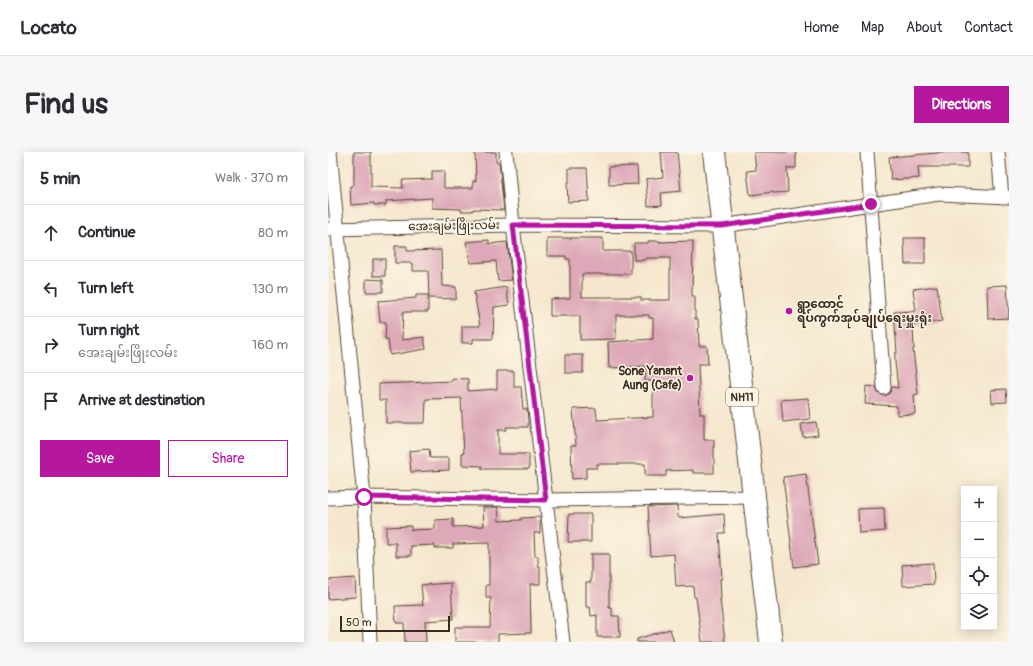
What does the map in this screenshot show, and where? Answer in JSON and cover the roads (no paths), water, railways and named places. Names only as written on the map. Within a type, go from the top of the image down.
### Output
[{"type":"highway","name":"NH11","points":[[714,152],[771,642]]},
{"type":"street","points":[[330,152],[333,229],[364,497],[370,642]]},
{"type":"street","points":[[506,152],[513,225],[563,642]]},
{"type":"street","points":[[867,152],[884,388]]},
{"type":"street","points":[[998,152],[1006,197]]},
{"type":"street","name":"အေးချမ်းဖြိုးလမ်း","points":[[333,229],[513,225],[722,226],[939,194],[1006,197]]},
{"type":"street","points":[[328,498],[364,497],[546,500],[754,498]]},
{"type":"place","name":"ရွာထောင် ရပ်ကွက်အုပ်ချုပ်ရေးမှူးရုံး","points":[[789,311]]},
{"type":"place","name":"Sone Yanant Aung (Cafe)","points":[[690,378]]}]
